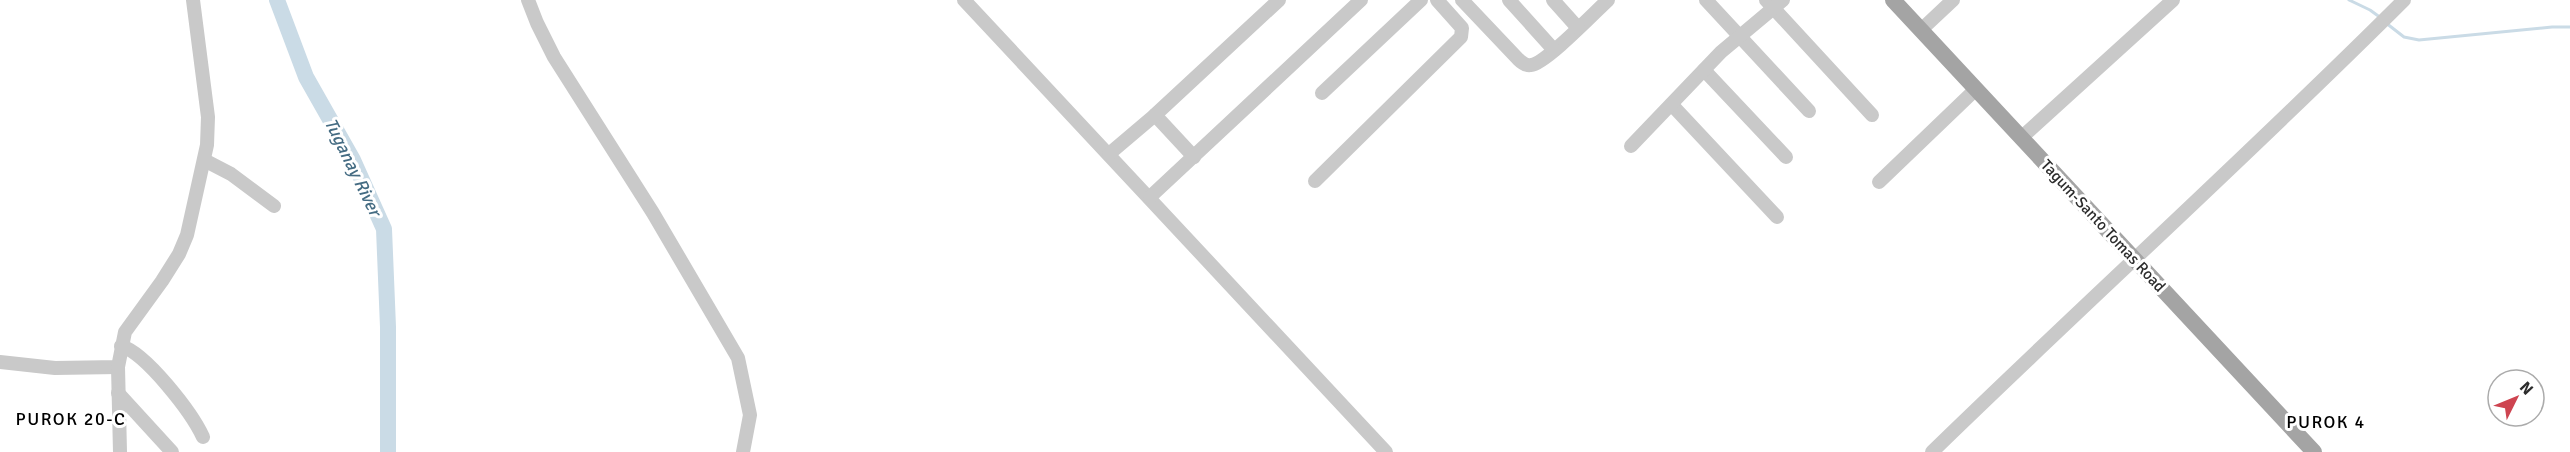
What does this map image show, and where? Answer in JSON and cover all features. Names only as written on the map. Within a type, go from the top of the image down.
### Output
[{"type":"main road","name":"Tagum-Santo Tomas Road","points":[[1893,0],[2314,452]]},
{"type":"street","points":[[122,450],[118,393],[121,346],[125,332],[149,300],[178,254],[186,235],[209,131],[193,0]]},
{"type":"street","points":[[528,0],[554,57],[653,213],[738,358],[750,415],[743,452]]},
{"type":"street","points":[[964,0],[1386,452]]},
{"type":"street","points":[[1109,154],[1155,115],[1279,0]]},
{"type":"street","points":[[1150,197],[1361,0]]},
{"type":"street","points":[[1322,93],[1421,0]]},
{"type":"street","points":[[1315,181],[1461,37],[1462,28],[1437,0]]},
{"type":"street","points":[[1462,0],[1523,64],[1533,65],[1554,50],[1603,1]]},
{"type":"street","points":[[1509,0],[1554,50]]},
{"type":"street","points":[[1553,0],[1578,28]]},
{"type":"street","points":[[1706,0],[1809,111]]},
{"type":"street","points":[[1921,30],[1953,0]]},
{"type":"street","points":[[2021,138],[2173,0]]},
{"type":"street","points":[[1932,452],[2133,259],[2277,125],[2404,0]]},
{"type":"street","points":[[1631,146],[1704,70],[1774,3],[1872,115]]},
{"type":"street","points":[[1704,70],[1786,157]]},
{"type":"street","points":[[1879,182],[1976,89]]},
{"type":"street","points":[[1672,105],[1777,217]]},
{"type":"street","points":[[1155,115],[1194,157]]},
{"type":"street","points":[[204,160],[231,174],[274,206]]},
{"type":"street","points":[[121,346],[140,356],[152,369],[191,416],[203,437]]},
{"type":"street","points":[[0,362],[55,368],[118,367]]},
{"type":"street","points":[[118,393],[172,452]]},
{"type":"waterway","name":"Tuganay River","points":[[277,0],[306,77],[353,160],[384,229],[388,327],[388,452]]},
{"type":"waterway","points":[[2349,0],[2381,18]]},
{"type":"waterway","points":[[2386,23],[2404,37],[2419,40],[2570,27]]},
{"type":"district","name":"PUROK 20-C","points":[[71,419]]},
{"type":"district","name":"PUROK 4","points":[[2326,422]]}]
